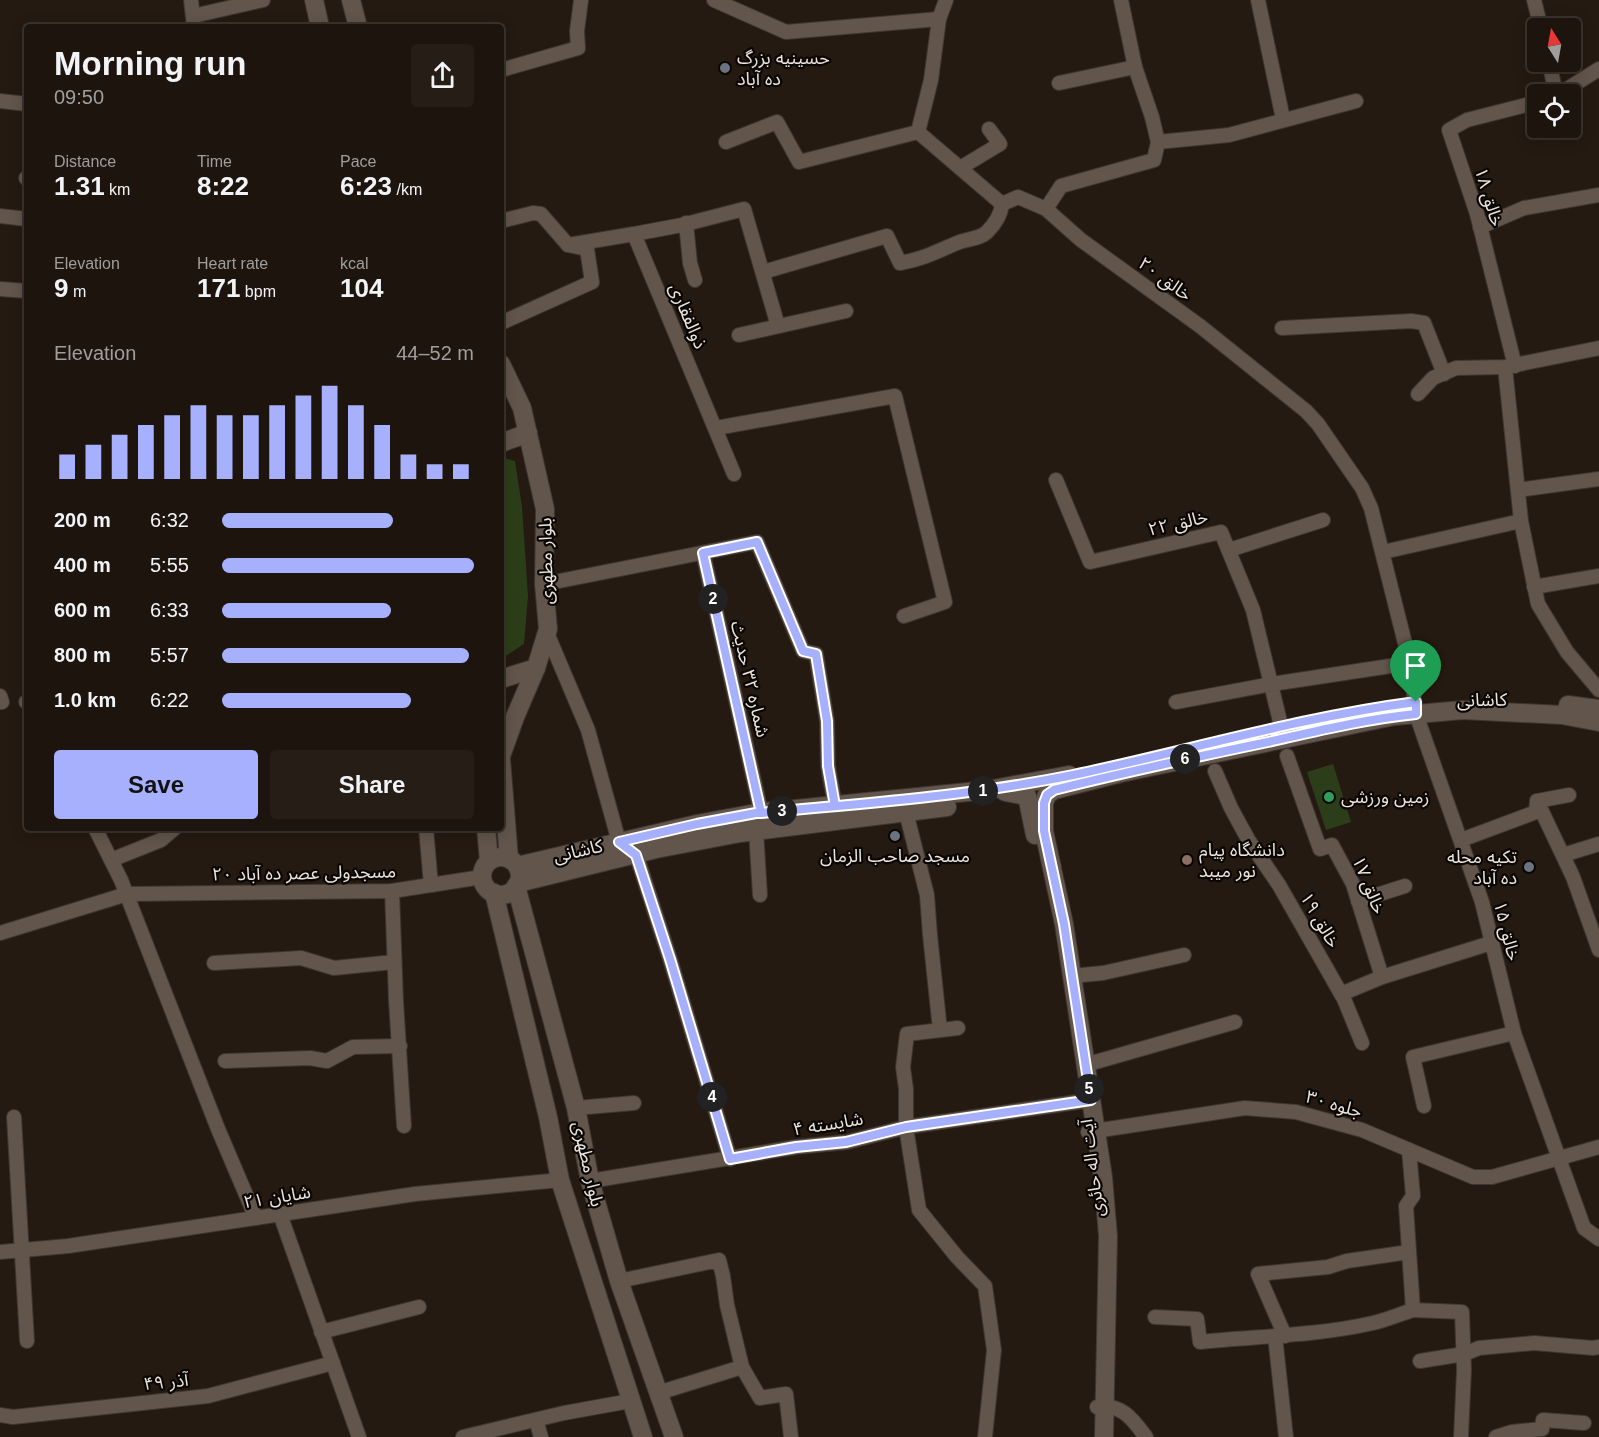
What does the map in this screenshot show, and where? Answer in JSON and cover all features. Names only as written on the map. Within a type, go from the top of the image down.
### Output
[{"type":"street","points":[[191,0],[194,22],[263,0]]},
{"type":"street","points":[[314,0],[319,24]]},
{"type":"street","points":[[351,0],[357,24]]},
{"type":"street","points":[[504,69],[579,48],[577,31],[581,0]]},
{"type":"street","points":[[714,0],[786,32],[939,19]]},
{"type":"street","points":[[918,132],[931,80],[939,19],[946,0]]},
{"type":"street","points":[[1046,209],[1061,186],[1154,160],[1158,142],[1135,68],[1121,0]]},
{"type":"street","points":[[1258,0],[1283,119]]},
{"type":"street","points":[[1534,0],[1538,18]]},
{"type":"street","points":[[1059,83],[1135,68]]},
{"type":"street","points":[[1574,84],[1599,69]]},
{"type":"street","points":[[0,101],[24,105]]},
{"type":"street","points":[[1158,142],[1229,135],[1356,101]]},
{"type":"street","name":"خالق ۱۸","points":[[1527,105],[1467,120],[1449,130],[1480,227],[1510,367],[1521,521],[1538,604],[1566,652],[1599,690]]},
{"type":"street","points":[[726,142],[777,122],[799,162],[918,132]]},
{"type":"street","points":[[960,168],[1000,144],[989,129]]},
{"type":"street","points":[[763,272],[887,236],[900,263],[918,260],[958,242],[986,234],[1001,214],[1002,204],[918,132]]},
{"type":"street","points":[[1480,227],[1524,208],[1599,195]]},
{"type":"street","name":"خالق ۲۰","points":[[1002,204],[1018,197],[1046,209],[1081,240],[1200,326],[1306,411],[1318,424],[1362,488],[1371,508],[1410,663],[1416,708]]},
{"type":"street","points":[[568,245],[686,224],[744,209],[778,326]]},
{"type":"street","points":[[504,220],[532,213],[541,214],[568,245],[587,249],[592,282],[504,322]]},
{"type":"street","points":[[0,216],[24,219]]},
{"type":"street","points":[[686,224],[690,263],[695,280]]},
{"type":"street","name":"ذوالفقاری","points":[[634,234],[734,474]]},
{"type":"street","points":[[0,289],[24,291]]},
{"type":"street","points":[[739,335],[846,311]]},
{"type":"street","points":[[1282,328],[1411,321],[1424,323],[1444,374]]},
{"type":"street","points":[[1418,394],[1433,378],[1456,368],[1510,367],[1599,348]]},
{"type":"street","name":"بلوار مطهری","points":[[504,370],[522,408],[545,509],[544,584],[547,633],[536,668],[504,749]]},
{"type":"street","points":[[716,428],[895,396],[945,602],[904,616]]},
{"type":"street","points":[[504,442],[528,433]]},
{"type":"street","points":[[1518,490],[1599,479]]},
{"type":"street","name":"خالق ۲۲","points":[[1056,480],[1090,562],[1221,532],[1253,610],[1284,740]]},
{"type":"street","points":[[1229,550],[1323,520]]},
{"type":"street","points":[[1383,552],[1521,521]]},
{"type":"street","points":[[544,584],[757,542],[803,651],[816,654],[827,721],[828,766],[835,806]]},
{"type":"street","name":"شماره ۳۲ حدیث","points":[[703,553],[761,813]]},
{"type":"street","points":[[1534,587],[1599,576]]},
{"type":"street","points":[[547,633],[588,730],[619,842],[636,855],[730,1159]]},
{"type":"street","points":[[1176,702],[1272,684],[1410,663]]},
{"type":"street","points":[[504,679],[536,668]]},
{"type":"street","points":[[0,696],[2,702],[0,702]]},
{"type":"street","name":"کاشانی","points":[[1416,708],[1508,699],[1599,708]]},
{"type":"street","name":"کاشانی","points":[[515,874],[636,855],[756,831],[1027,796],[1121,773],[1284,740],[1386,706],[1510,711],[1599,722]]},
{"type":"street","name":"خالق ۱۵","points":[[1416,708],[1482,902],[1514,1033],[1584,1228],[1599,1239]]},
{"type":"street","name":"کاشانی","points":[[515,874],[619,842],[697,824],[761,813],[988,790],[1284,740]]},
{"type":"street","name":"خالق ۱۷","points":[[1284,740],[1320,849],[1332,845],[1353,884],[1382,977]]},
{"type":"street","name":"خالق ۱۹","points":[[1215,771],[1249,841],[1279,885],[1342,997],[1362,1043]]},
{"type":"street","points":[[1054,790],[1073,775]]},
{"type":"street","name":"بلوار مطهری","points":[[504,783],[515,874],[576,1108],[590,1181],[619,1281],[674,1437]]},
{"type":"street","points":[[988,790],[1027,796]]},
{"type":"street","name":"آیت اله حائری","points":[[1054,790],[1047,795],[1044,803],[1044,831],[1064,924],[1085,1065],[1087,1101]]},
{"type":"street","points":[[1537,801],[1569,795]]},
{"type":"street","name":"آیت اله حائری","points":[[1027,796],[1056,929],[1092,1131],[1100,1240],[1101,1406],[1104,1437]]},
{"type":"street","points":[[1461,840],[1536,812],[1537,801]]},
{"type":"street","points":[[1537,801],[1573,877],[1599,950]]},
{"type":"street","points":[[906,812],[927,895],[940,1030]]},
{"type":"street","points":[[96,831],[127,894],[214,1118],[256,1218]]},
{"type":"street","points":[[111,860],[161,840],[172,831]]},
{"type":"street","points":[[426,831],[431,885]]},
{"type":"street","points":[[485,869],[498,857],[515,874],[505,894],[494,893],[486,887],[485,869],[486,831]]},
{"type":"street","points":[[756,831],[760,895]]},
{"type":"street","points":[[1563,855],[1599,844]]},
{"type":"street","name":"مسجدولی عصر ده آباد ۲۰","points":[[0,933],[127,894],[392,891],[431,885],[485,869]]},
{"type":"street","points":[[1358,901],[1405,886]]},
{"type":"street","points":[[392,891],[404,1126]]},
{"type":"street","name":"بلوار مطهری","points":[[494,893],[539,1076],[560,1180],[643,1437]]},
{"type":"street","points":[[1342,997],[1382,977],[1491,943]]},
{"type":"street","points":[[1072,976],[1103,973],[1184,955]]},
{"type":"street","points":[[214,963],[301,958],[334,968],[394,962]]},
{"type":"street","points":[[1085,1065],[1235,1022]]},
{"type":"street","points":[[958,1028],[907,1034],[903,1067],[906,1089],[906,1127],[919,1210],[957,1257],[986,1286],[994,1350],[985,1437]]},
{"type":"street","points":[[1424,1106],[1413,1057],[1514,1033]]},
{"type":"street","points":[[225,1061],[310,1058],[327,1061],[353,1047],[400,1046]]},
{"type":"street","name":"شایسته ۴","points":[[590,1181],[796,1147],[846,1142],[906,1127],[1087,1101]]},
{"type":"street","points":[[576,1108],[634,1103]]},
{"type":"street","name":"جلوه ۳۰","points":[[1092,1131],[1245,1108],[1296,1112],[1362,1130],[1473,1177],[1492,1178],[1599,1147]]},
{"type":"street","points":[[14,1117],[27,1341]]},
{"type":"street","points":[[1409,1150],[1413,1196],[1406,1206],[1413,1310]]},
{"type":"street","name":"شایان ۲۱","points":[[0,1252],[68,1246],[414,1194],[560,1180]]},
{"type":"street","points":[[280,1214],[359,1437]]},
{"type":"street","points":[[1286,1437],[1280,1336],[1258,1274],[1328,1267],[1347,1261],[1409,1252]]},
{"type":"street","points":[[619,1281],[719,1260],[742,1367],[760,1398],[786,1394],[791,1437]]},
{"type":"street","points":[[321,1332],[419,1307]]},
{"type":"street","points":[[1155,1317],[1197,1319],[1200,1342],[1280,1336],[1375,1323],[1413,1310],[1462,1312],[1464,1354],[1461,1437]]},
{"type":"street","points":[[1420,1361],[1464,1354],[1479,1348],[1534,1343],[1599,1347]]},
{"type":"street","name":"آذر ۴۹","points":[[0,1416],[13,1418],[208,1396],[333,1363]]},
{"type":"street","points":[[658,1394],[742,1367]]},
{"type":"street","points":[[463,1437],[564,1413],[630,1401]]},
{"type":"street","points":[[1101,1406],[1129,1414],[1146,1437]]},
{"type":"street","name":"آیت اله حائری","points":[[1097,1437],[1101,1406]]},
{"type":"street","points":[[536,1420],[541,1437]]},
{"type":"street","points":[[1496,1437],[1512,1432],[1542,1429],[1543,1420],[1584,1423]]},
{"type":"green space","points":[[504,458],[515,461],[522,507],[528,596],[524,644],[504,657]]},
{"type":"green space","name":"زمین ورزشی","points":[[1333,764],[1351,822],[1326,830],[1307,772]]},
{"type":"place","name":"حسینیه بزرگ ده آباد","points":[[725,68]]},
{"type":"place","name":"زمین ورزشی","points":[[1329,797]]},
{"type":"place","name":"مسجد صاحب الزمان","points":[[895,836]]},
{"type":"place","name":"دانشگاه پیام نور میبد","points":[[1187,860]]},
{"type":"place","name":"تکیه محله ده آباد","points":[[1529,867]]},
{"type":"route","points":[[1416,702],[1301,723],[1073,775],[988,790],[835,806],[761,813],[703,553],[757,542],[803,651],[816,654],[827,721],[828,766],[835,806],[761,813],[756,813],[619,842],[636,855],[730,1159],[796,1147],[846,1142],[906,1127],[1091,1100],[1064,924],[1044,831],[1043,814],[1047,795],[1054,790],[1121,773],[1331,728],[1416,714],[1416,702]]}]
